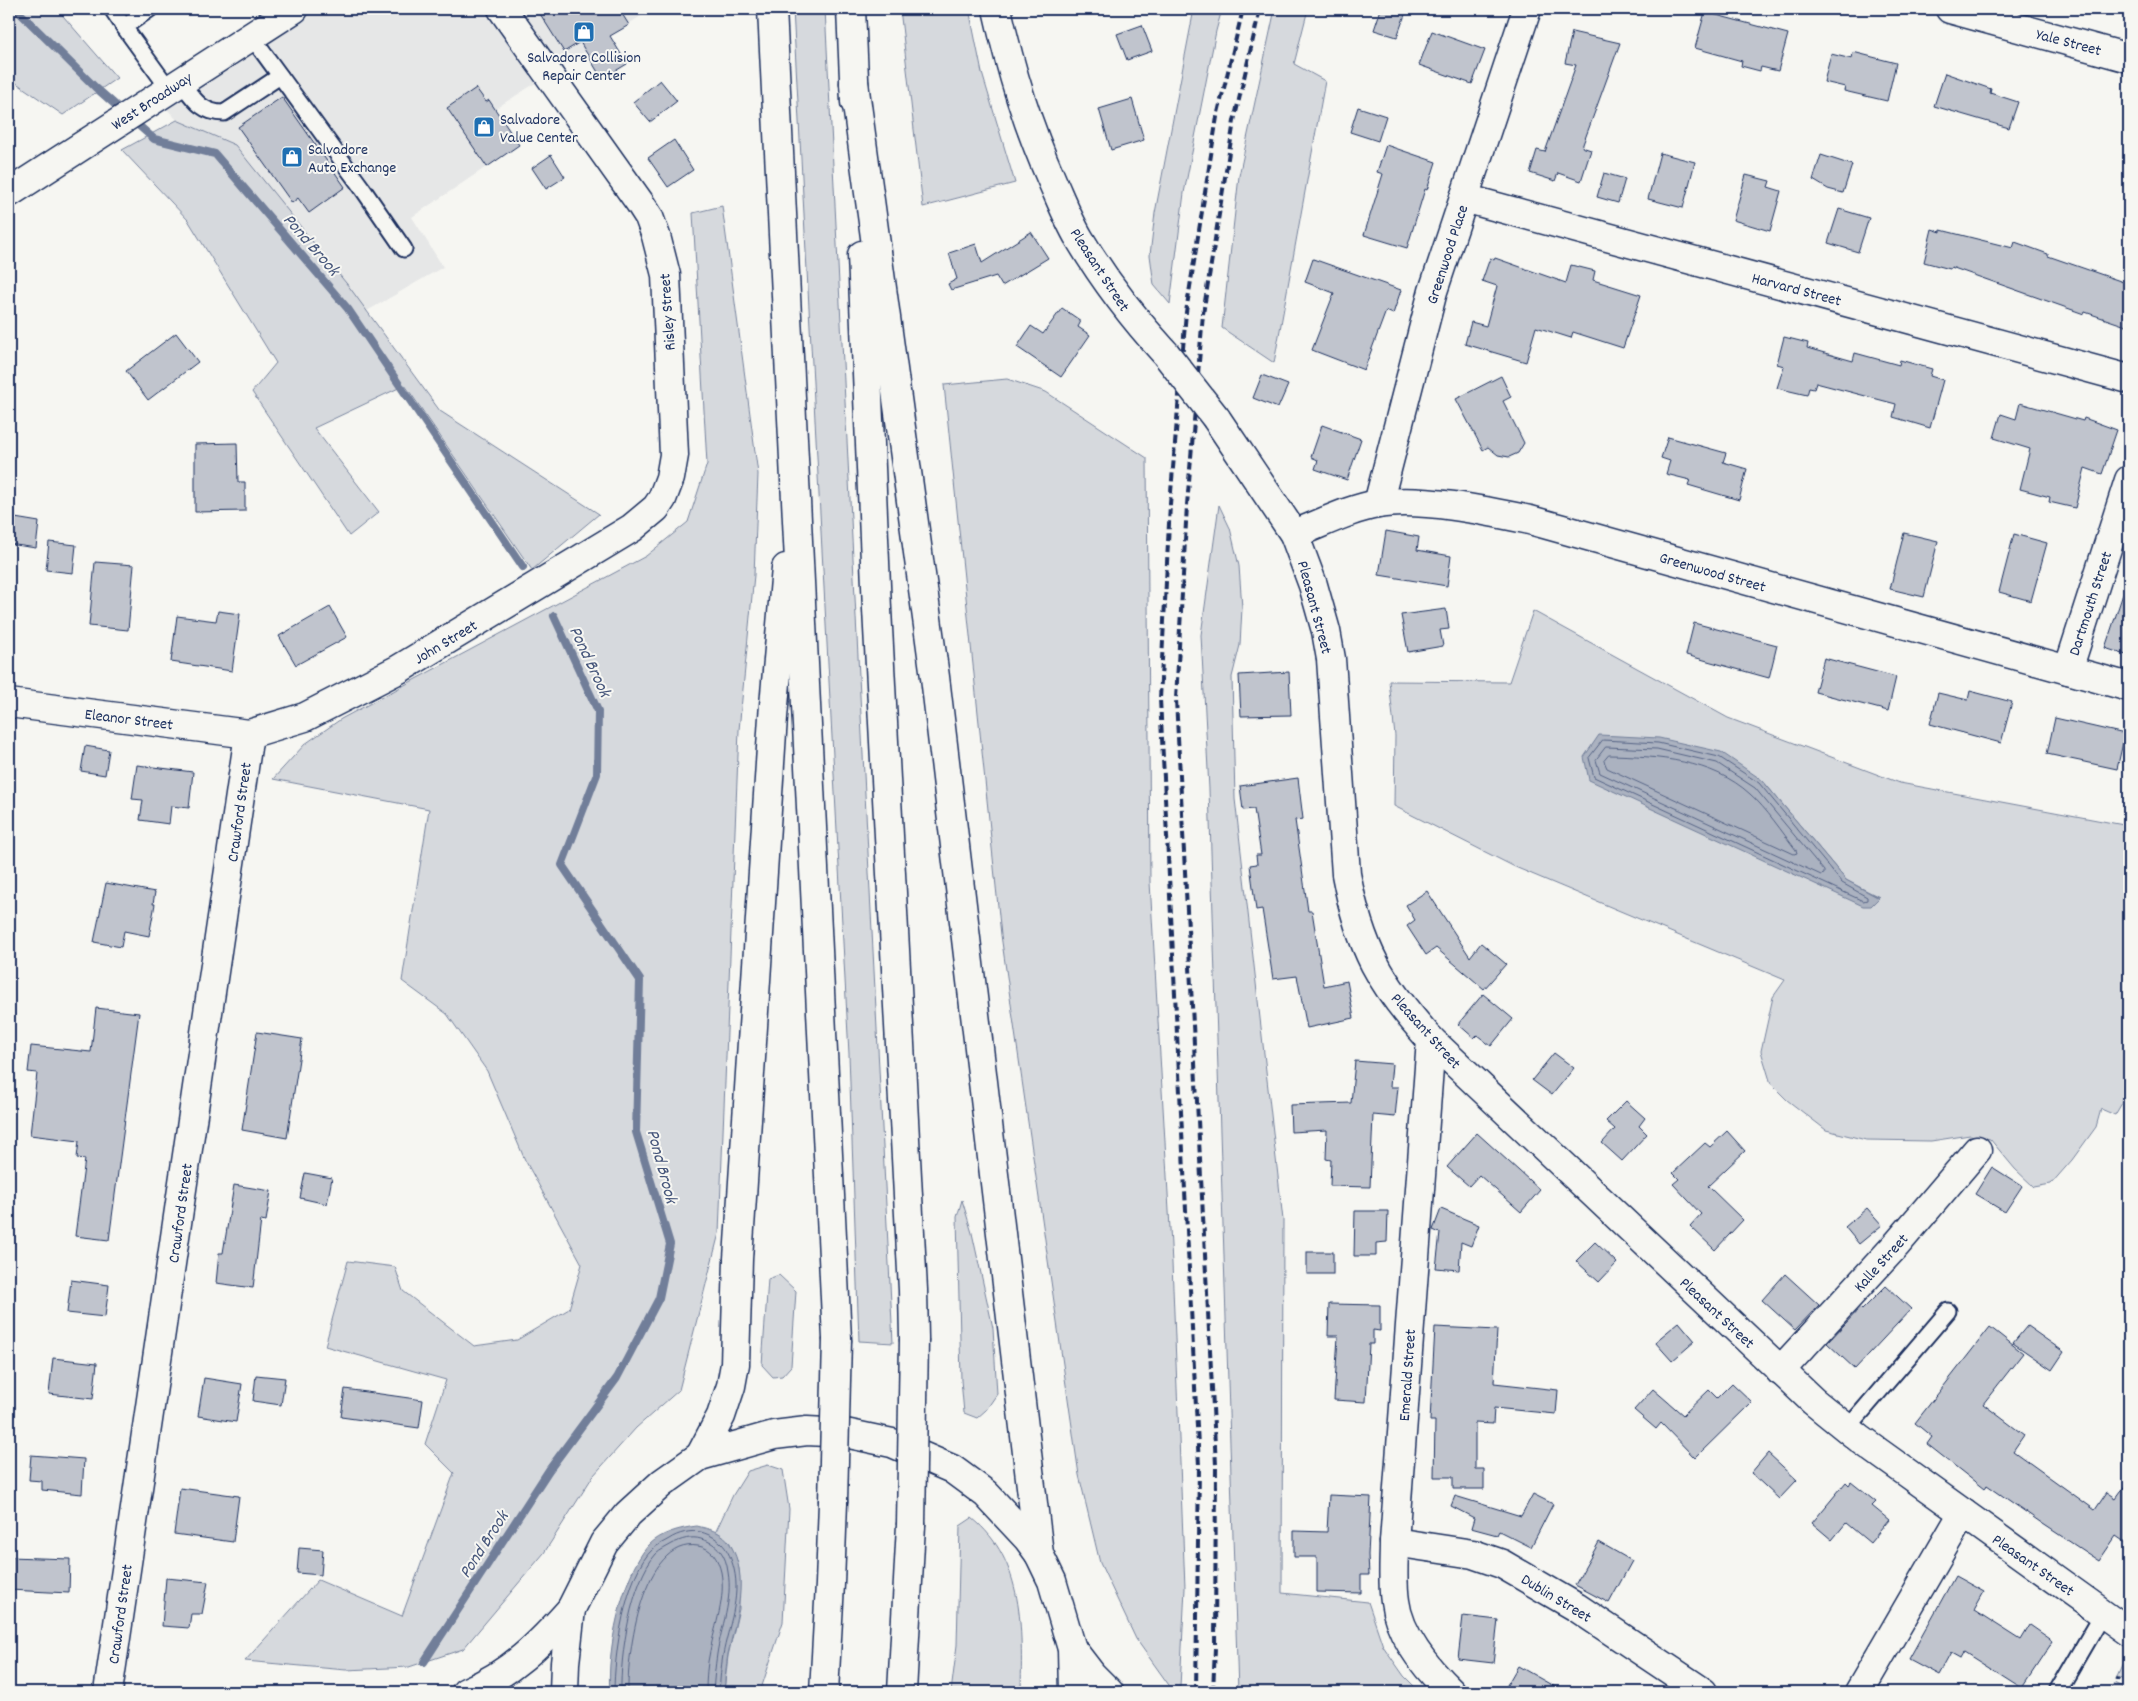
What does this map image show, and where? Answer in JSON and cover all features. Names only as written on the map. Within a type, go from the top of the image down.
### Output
[{"type":"main road","name":"West Broadway","points":[[9,193],[294,9]]},
{"type":"main road","name":"Risley Street","points":[[502,9],[640,203],[648,217],[666,275],[674,456],[670,478],[662,499],[656,508],[632,528]]},
{"type":"main road","points":[[772,9],[837,1339],[830,1584],[824,1692]]},
{"type":"main road","points":[[851,9],[877,609],[913,1290],[911,1525],[902,1692]]},
{"type":"main road","name":"Pleasant Street","points":[[997,9],[1022,109],[1078,237],[1114,293],[1166,354],[1216,418],[1294,534],[1313,585],[1326,631],[1331,659],[1346,874],[1352,907],[1365,947],[1378,972],[1402,1008],[1431,1040],[1780,1371],[1847,1429],[2129,1632]]},
{"type":"main road","name":"Greenwood Place","points":[[1378,504],[1433,291],[1527,9]]},
{"type":"main road","name":"Yale Street","points":[[1950,9],[2129,58]]},
{"type":"main road","points":[[854,83],[935,676],[1031,1468],[1039,1554]]},
{"type":"main road","name":"Harvard Street","points":[[1464,198],[2129,380]]},
{"type":"main road","points":[[700,1456],[721,1416],[731,1386],[735,1364],[738,1259],[760,914],[795,457]]},
{"type":"main road","name":"Dartmouth Street","points":[[2068,670],[2129,480]]},
{"type":"main road","name":"Greenwood Street","points":[[1294,534],[1378,504],[1436,505],[1496,512],[2129,687]]},
{"type":"main road","name":"John Street","points":[[249,734],[305,717],[399,669],[632,528]]},
{"type":"main road","name":"Eleanor Street","points":[[9,703],[249,734]]},
{"type":"main road","name":"Crawford Street","points":[[108,1692],[249,734]]},
{"type":"main road","name":"Emerald Street","points":[[1431,1040],[1394,1542],[1395,1602],[1416,1652],[1434,1676],[1452,1692]]},
{"type":"main road","name":"Kalle Street","points":[[1780,1371],[1898,1244],[1977,1150]]},
{"type":"main road","points":[[466,1692],[497,1677],[523,1658],[548,1635],[571,1609],[600,1550],[618,1525],[648,1494],[700,1456],[774,1434],[806,1431],[845,1433],[892,1443],[933,1459],[966,1477],[1010,1517],[1039,1554],[1052,1581],[1072,1649],[1073,1692]]},
{"type":"main road","points":[[1859,1692],[1963,1513]]},
{"type":"main road","name":"Dublin Street","points":[[1394,1542],[1473,1554],[1502,1564],[1576,1607],[1703,1692]]},
{"type":"main road","points":[[564,1692],[571,1609]]},
{"type":"main road","points":[[1072,1649],[1092,1675],[1109,1692]]},
{"type":"lane","points":[[112,9],[124,27],[175,85],[206,110],[224,113],[280,76]]},
{"type":"lane","points":[[124,27],[150,9]]},
{"type":"lane","points":[[251,36],[404,249]]},
{"type":"lane","points":[[1847,1429],[1948,1311]]},
{"type":"lane","points":[[2057,1692],[2103,1613]]},
{"type":"path","points":[[2117,1678],[2129,1684]]},
{"type":"shaded area","points":[[9,9],[57,9],[117,78],[63,115],[9,78]]},
{"type":"shaded area","points":[[294,9],[652,9],[495,109],[519,145],[412,217],[443,267],[367,311],[235,145],[177,120],[156,97]]},
{"type":"shaded area","points":[[793,9],[825,9],[893,1343],[859,1341],[849,1054]]},
{"type":"shaded area","points":[[900,9],[969,9],[982,73],[1015,183],[923,207]]},
{"type":"shaded area","points":[[1194,9],[1222,9],[1184,193],[1170,304],[1154,285],[1150,255],[1155,213]]},
{"type":"shaded area","points":[[1275,9],[1308,9],[1294,64],[1325,81],[1274,363],[1222,328],[1239,176]]},
{"type":"shaded area","points":[[177,120],[235,145],[350,288],[440,411],[599,514],[532,570],[405,385],[314,428],[379,512],[349,536],[252,392],[276,363],[188,220],[122,150]]},
{"type":"shaded area","points":[[722,206],[758,474],[754,575],[739,730],[719,1233],[679,1390],[636,1428],[593,1476],[544,1553],[463,1649],[409,1667],[346,1670],[245,1661],[318,1580],[402,1616],[454,1473],[425,1444],[446,1380],[325,1346],[348,1261],[395,1267],[403,1291],[474,1346],[517,1340],[569,1309],[582,1264],[525,1160],[487,1071],[447,1014],[402,981],[429,809],[273,779],[305,744],[341,719],[646,556],[688,522],[707,464],[693,213]]},
{"type":"shaded area","points":[[1007,379],[1046,392],[1147,458],[1150,882],[1172,1263],[1185,1588],[1180,1687],[1171,1688],[1136,1639],[1100,1563],[1079,1475],[1001,935],[944,385]]},
{"type":"shaded area","points":[[1219,505],[1230,528],[1239,566],[1242,608],[1240,645],[1232,677],[1235,799],[1283,1220],[1282,1593],[1368,1602],[1383,1646],[1404,1676],[1420,1692],[1238,1692],[1209,789],[1201,635]]},
{"type":"shaded area","points":[[1533,611],[1728,718],[1900,783],[2129,826],[2129,1091],[2115,1115],[2101,1109],[2096,1127],[2072,1160],[2051,1184],[2034,1187],[2015,1169],[1990,1139],[1970,1135],[1931,1141],[1866,1140],[1826,1130],[1787,1100],[1771,1084],[1761,1051],[1773,997],[1785,980],[1515,867],[1394,806],[1395,736],[1389,681],[1509,682]],"holes":[[[1584,757],[1762,780],[1846,880],[1879,897]]]},
{"type":"shaded area","points":[[962,1200],[972,1233],[993,1328],[997,1394],[986,1410],[977,1418],[964,1413],[961,1380],[957,1217]]},
{"type":"shaded area","points":[[779,1275],[796,1291],[791,1366],[782,1376],[773,1377],[762,1365],[768,1279]]},
{"type":"shaded area","points":[[768,1465],[783,1470],[789,1509],[783,1622],[760,1692],[724,1692],[728,1656],[739,1609],[739,1569],[730,1543],[716,1531],[733,1495],[748,1471]]},
{"type":"shaded area","points":[[972,1518],[989,1535],[1002,1555],[1011,1576],[1017,1598],[1020,1621],[1021,1692],[951,1692],[957,1645],[960,1526]]},
{"type":"shaded area","points":[[2126,1659],[2129,1662],[2129,1682],[2118,1677]]},
{"type":"shaded area","points":[[2115,1683],[2129,1690],[2129,1692],[2110,1692]]},
{"type":"water","points":[[1599,735],[1659,738],[1721,752],[1762,780],[1846,880],[1879,898],[1871,906],[1863,906],[1589,780],[1584,757]]},
{"type":"water","points":[[697,1526],[716,1532],[727,1540],[736,1557],[739,1570],[739,1598],[728,1654],[724,1692],[610,1692],[609,1676],[613,1637],[623,1595],[639,1559],[653,1541],[664,1534]]},
{"type":"building","name":"Salvadore Collision Repair Center","points":[[537,9],[619,9],[629,25],[610,36],[627,64],[602,79],[580,42],[564,52]]},
{"type":"building","points":[[1381,9],[1407,9],[1397,37],[1374,30]]},
{"type":"building","points":[[1705,12],[1788,34],[1778,71],[1761,67],[1760,71],[1741,66],[1742,61],[1695,48]]},
{"type":"building","points":[[1142,25],[1152,51],[1127,60],[1117,34]]},
{"type":"building","points":[[1432,31],[1485,50],[1472,84],[1419,65]]},
{"type":"building","points":[[1572,32],[1620,43],[1582,147],[1591,150],[1581,181],[1558,173],[1555,181],[1530,173],[1537,150],[1545,152],[1576,65],[1565,63]]},
{"type":"building","points":[[1853,52],[1896,63],[1887,101],[1844,91],[1845,87],[1824,82],[1831,54],[1852,59]]},
{"type":"building","points":[[1945,73],[1991,89],[1990,93],[2018,102],[2009,128],[1934,106]]},
{"type":"building","points":[[660,80],[677,101],[650,122],[633,102]]},
{"type":"building","name":"Salvadore Value Center","points":[[476,88],[486,102],[489,100],[519,145],[487,167],[447,108]]},
{"type":"building","name":"Salvadore Auto Exchange","points":[[282,97],[345,187],[309,213],[298,198],[292,203],[238,127]]},
{"type":"building","points":[[1132,99],[1144,140],[1111,150],[1099,109]]},
{"type":"building","points":[[1358,107],[1386,116],[1378,141],[1350,132]]},
{"type":"building","points":[[674,140],[693,170],[668,187],[648,158]]},
{"type":"building","points":[[1386,145],[1436,162],[1427,190],[1425,189],[1407,248],[1364,235],[1383,174],[1377,172]]},
{"type":"building","points":[[1660,153],[1695,162],[1683,208],[1648,199]]},
{"type":"building","points":[[551,155],[565,177],[546,189],[532,168]]},
{"type":"building","points":[[1821,155],[1852,165],[1843,193],[1828,189],[1813,180]]},
{"type":"building","points":[[1604,173],[1625,179],[1618,203],[1597,197]]},
{"type":"building","points":[[1746,175],[1770,181],[1768,187],[1781,191],[1770,231],[1733,220]]},
{"type":"building","points":[[1839,209],[1869,218],[1858,252],[1828,243]]},
{"type":"building","points":[[1932,229],[2013,248],[2015,242],[2048,254],[2048,256],[2129,284],[2129,327],[2085,312],[2084,314],[1951,267],[1950,269],[1924,262]]},
{"type":"building","points":[[1031,232],[1048,258],[1002,286],[996,276],[951,290],[948,284],[957,279],[949,253],[976,244],[982,263]]},
{"type":"building","points":[[1490,258],[1494,260],[1495,258],[1566,283],[1571,265],[1595,271],[1593,280],[1641,295],[1623,348],[1573,332],[1571,338],[1536,327],[1526,362],[1465,344],[1471,322],[1486,326],[1497,286],[1482,281]]},
{"type":"building","points":[[1313,259],[1401,290],[1393,314],[1386,311],[1364,370],[1312,350],[1334,293],[1305,282]]},
{"type":"building","points":[[1062,308],[1081,321],[1078,327],[1090,335],[1061,377],[1017,347],[1031,326],[1043,334]]},
{"type":"building","points":[[176,333],[198,362],[148,400],[126,371]]},
{"type":"building","points":[[1784,337],[1808,343],[1807,348],[1853,361],[1855,353],[1899,365],[1900,360],[1932,369],[1930,376],[1943,380],[1930,428],[1893,417],[1896,404],[1816,383],[1814,389],[1809,388],[1807,395],[1777,388],[1784,366],[1777,364]]},
{"type":"building","points":[[1262,375],[1288,385],[1278,408],[1253,398]]},
{"type":"building","points":[[1501,376],[1511,397],[1503,401],[1524,443],[1518,453],[1509,457],[1498,455],[1488,447],[1483,450],[1456,399]]},
{"type":"building","points":[[2020,403],[2083,421],[2084,418],[2117,430],[2102,474],[2085,468],[2075,508],[2049,502],[2050,497],[2020,489],[2030,449],[1994,438],[2001,414],[2016,419]]},
{"type":"building","points":[[1322,425],[1361,439],[1347,480],[1315,469],[1318,460],[1311,457]]},
{"type":"building","points":[[1668,437],[1726,453],[1723,462],[1747,469],[1739,500],[1688,485],[1690,480],[1666,474],[1670,461],[1661,458]]},
{"type":"building","points":[[237,443],[238,482],[245,482],[245,511],[195,512],[195,444]]},
{"type":"building","points":[[9,517],[39,522],[36,548],[9,544]]},
{"type":"building","points":[[1386,531],[1419,537],[1417,550],[1451,556],[1447,586],[1379,575]]},
{"type":"building","points":[[1904,533],[1938,541],[1924,597],[1890,589]]},
{"type":"building","points":[[2014,534],[2047,543],[2031,601],[1999,592]]},
{"type":"building","points":[[49,542],[76,545],[73,573],[46,570]]},
{"type":"building","points":[[95,562],[134,565],[128,630],[89,626]]},
{"type":"building","points":[[2125,588],[2129,588],[2129,656],[2105,648]]},
{"type":"building","points":[[330,607],[347,637],[296,665],[279,636]]},
{"type":"building","points":[[1446,609],[1449,629],[1440,630],[1443,646],[1408,652],[1401,615]]},
{"type":"building","points":[[218,611],[240,614],[232,671],[171,662],[177,616],[216,621]]},
{"type":"building","points":[[1694,623],[1777,645],[1769,678],[1686,655]]},
{"type":"building","points":[[1824,658],[1896,677],[1888,711],[1815,692]]},
{"type":"building","points":[[1289,672],[1291,715],[1241,716],[1239,675]]},
{"type":"building","points":[[1970,691],[2012,702],[2001,743],[1930,724],[1938,693],[1968,700]]},
{"type":"building","points":[[2055,718],[2125,734],[2117,769],[2047,754]]},
{"type":"building","points":[[85,746],[109,750],[105,775],[81,771]]},
{"type":"building","points":[[137,765],[193,772],[189,808],[171,806],[169,824],[140,820],[143,800],[132,799]]},
{"type":"building","points":[[1298,778],[1303,819],[1295,820],[1308,911],[1312,911],[1324,986],[1347,981],[1354,1018],[1307,1028],[1297,976],[1273,979],[1262,909],[1256,910],[1250,865],[1257,864],[1256,855],[1261,855],[1254,809],[1243,810],[1240,786]]},
{"type":"building","points":[[106,883],[155,892],[153,904],[155,904],[149,936],[124,931],[121,947],[94,942]]},
{"type":"building","points":[[1427,891],[1470,957],[1481,943],[1506,964],[1484,989],[1436,948],[1426,955],[1407,926],[1415,920],[1406,905]]},
{"type":"building","points":[[1483,994],[1513,1019],[1491,1046],[1477,1035],[1474,1038],[1458,1024]]},
{"type":"building","points":[[96,1008],[139,1013],[109,1240],[75,1236],[85,1159],[77,1158],[79,1141],[30,1135],[37,1073],[28,1072],[31,1046],[91,1052]]},
{"type":"building","points":[[257,1032],[302,1039],[287,1138],[242,1130]]},
{"type":"building","points":[[1554,1053],[1574,1068],[1552,1095],[1532,1080]]},
{"type":"building","points":[[1355,1061],[1392,1064],[1390,1087],[1398,1087],[1395,1117],[1373,1115],[1370,1187],[1330,1186],[1331,1160],[1326,1159],[1327,1130],[1291,1132],[1290,1105],[1351,1103]]},
{"type":"building","points":[[1626,1101],[1645,1118],[1639,1126],[1647,1134],[1622,1161],[1602,1143],[1615,1129],[1606,1121]]},
{"type":"building","points":[[1727,1131],[1745,1151],[1708,1186],[1743,1220],[1715,1250],[1690,1226],[1701,1214],[1673,1184],[1679,1179],[1673,1173],[1705,1143],[1710,1147]]},
{"type":"building","points":[[1477,1133],[1540,1190],[1521,1212],[1479,1175],[1469,1186],[1447,1167]]},
{"type":"building","points":[[1992,1167],[2022,1186],[2005,1212],[1975,1194]]},
{"type":"building","points":[[305,1173],[332,1178],[327,1204],[300,1198]]},
{"type":"building","points":[[234,1185],[271,1191],[266,1221],[261,1220],[253,1288],[216,1283],[219,1253],[223,1253]]},
{"type":"building","points":[[1867,1208],[1882,1225],[1859,1244],[1845,1227]]},
{"type":"building","points":[[1441,1209],[1479,1225],[1471,1246],[1461,1242],[1459,1270],[1436,1268],[1440,1233],[1433,1230]]},
{"type":"building","points":[[1355,1211],[1388,1211],[1387,1242],[1376,1243],[1376,1256],[1354,1256]]},
{"type":"building","points":[[1595,1242],[1617,1263],[1599,1282],[1576,1261]]},
{"type":"building","points":[[1307,1252],[1333,1252],[1333,1274],[1307,1274]]},
{"type":"building","points":[[1785,1274],[1819,1305],[1795,1330],[1762,1300]]},
{"type":"building","points":[[71,1280],[109,1285],[105,1317],[67,1313]]},
{"type":"building","points":[[1886,1286],[1911,1309],[1855,1369],[1827,1343],[1860,1308],[1862,1310]]},
{"type":"building","points":[[1329,1304],[1380,1305],[1380,1331],[1373,1330],[1373,1344],[1369,1344],[1366,1402],[1334,1400],[1338,1336],[1328,1336]]},
{"type":"building","points":[[1679,1322],[1695,1341],[1672,1361],[1655,1342]]},
{"type":"building","points":[[2027,1326],[2064,1352],[2052,1370],[2013,1343]]},
{"type":"building","points":[[1435,1327],[1497,1330],[1494,1383],[1558,1390],[1556,1414],[1494,1408],[1493,1424],[1475,1423],[1475,1469],[1484,1469],[1484,1489],[1453,1489],[1453,1477],[1434,1477],[1435,1421],[1430,1421]]},
{"type":"building","points":[[1990,1327],[2023,1353],[1983,1404],[2024,1435],[2013,1451],[2095,1510],[2107,1492],[2116,1498],[2129,1480],[2129,1545],[2116,1536],[2099,1561],[1987,1485],[1984,1489],[1927,1444],[1932,1437],[1915,1423]]},
{"type":"building","points":[[53,1358],[97,1363],[93,1399],[49,1394]]},
{"type":"building","points":[[256,1375],[285,1378],[281,1405],[253,1401]]},
{"type":"building","points":[[204,1378],[242,1384],[236,1422],[198,1416]]},
{"type":"building","points":[[1732,1383],[1752,1402],[1695,1458],[1661,1423],[1656,1429],[1634,1410],[1653,1389],[1683,1415],[1709,1390],[1717,1398]]},
{"type":"building","points":[[345,1389],[423,1400],[419,1428],[341,1417]]},
{"type":"building","points":[[1768,1453],[1797,1480],[1779,1499],[1751,1473]]},
{"type":"building","points":[[31,1455],[84,1459],[82,1494],[42,1490],[42,1481],[29,1480]]},
{"type":"building","points":[[1846,1482],[1849,1485],[1851,1482],[1876,1502],[1872,1506],[1889,1520],[1870,1543],[1846,1523],[1832,1540],[1812,1523]]},
{"type":"building","points":[[180,1488],[239,1496],[233,1542],[174,1534]]},
{"type":"building","points":[[1533,1494],[1553,1504],[1531,1547],[1499,1531],[1497,1535],[1471,1528],[1474,1518],[1451,1506],[1455,1496],[1521,1516]]},
{"type":"building","points":[[1329,1495],[1371,1497],[1368,1555],[1369,1575],[1361,1575],[1361,1593],[1317,1592],[1317,1557],[1294,1557],[1294,1531],[1327,1532]]},
{"type":"building","points":[[1599,1542],[1632,1561],[1609,1603],[1575,1585]]},
{"type":"building","points":[[299,1548],[323,1550],[321,1575],[297,1573]]},
{"type":"building","points":[[9,1557],[70,1559],[69,1593],[9,1590]]},
{"type":"building","points":[[1955,1576],[1984,1592],[1974,1610],[2021,1640],[2030,1625],[2053,1641],[2022,1688],[1964,1651],[1960,1658],[1951,1653],[1939,1675],[1909,1659]]},
{"type":"building","points":[[166,1578],[208,1582],[202,1614],[191,1614],[189,1628],[162,1626]]},
{"type":"building","points":[[1463,1616],[1498,1620],[1493,1663],[1458,1659]]},
{"type":"building","points":[[1518,1666],[1564,1692],[1503,1692]]},
{"type":"waterway","name":"Pond Brook","points":[[16,9],[95,87],[154,139],[215,154],[348,309],[523,567]]},
{"type":"waterway","name":"Pond Brook","points":[[424,1662],[549,1470],[617,1378],[659,1298],[670,1244],[636,1132],[640,980],[562,865],[597,774],[598,711],[554,616]]},
{"type":"railway","points":[[1196,1692],[1199,1466],[1160,699],[1170,504],[1186,312],[1217,117],[1243,9]]},
{"type":"railway","points":[[1213,1692],[1216,1465],[1176,699],[1187,505],[1203,314],[1234,121],[1260,9]]},
{"type":"place","name":"Salvadore Collision Repair Center","points":[[584,32]]},
{"type":"place","name":"Salvadore Value Center","points":[[484,127]]},
{"type":"place","name":"Salvadore Auto Exchange","points":[[292,157]]}]
